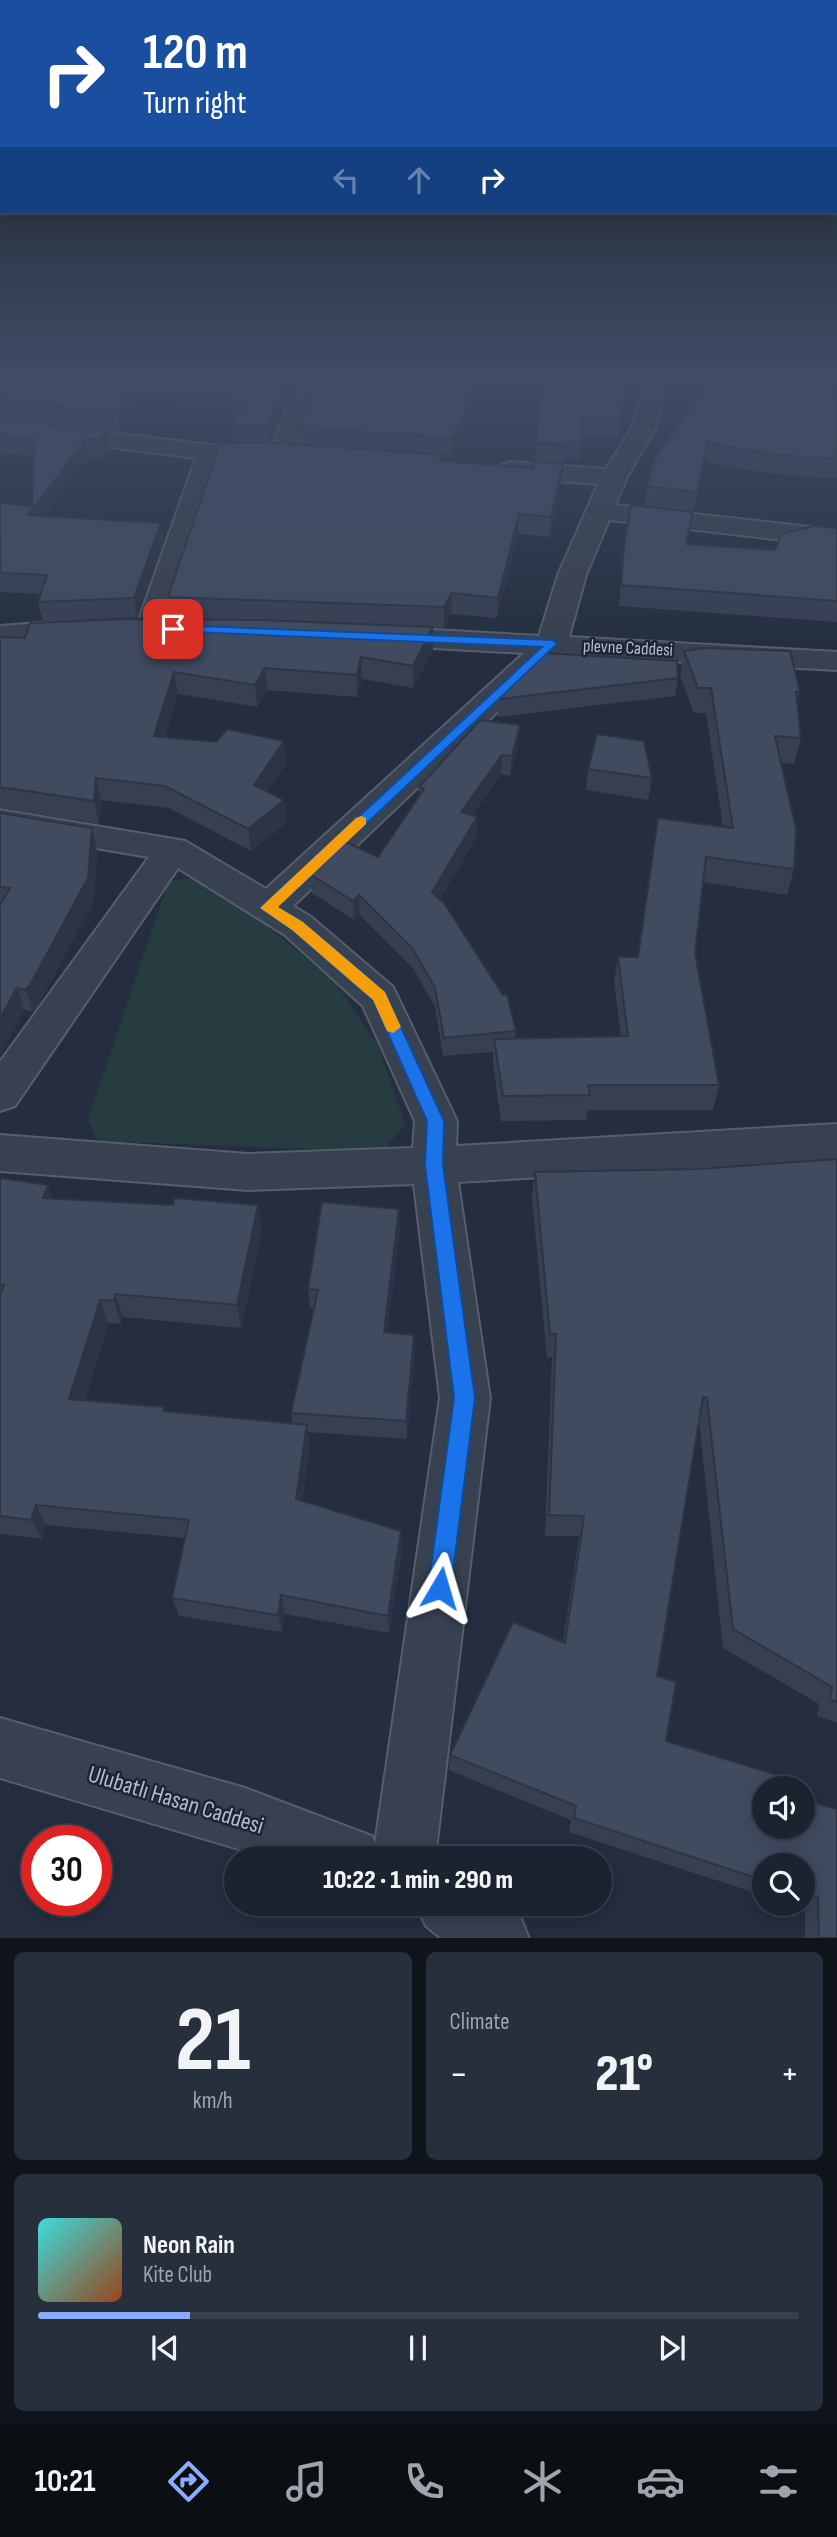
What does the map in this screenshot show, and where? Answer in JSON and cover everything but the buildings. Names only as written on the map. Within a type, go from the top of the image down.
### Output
[{"type":"street","points":[[0,635],[139,629],[203,468]]},
{"type":"street","points":[[268,908],[552,643],[572,575],[619,468]]},
{"type":"street","points":[[493,469],[614,477]]},
{"type":"street","points":[[599,511],[837,538]]},
{"type":"street","name":"plevne Caddesi","points":[[348,634],[552,643],[837,661]]},
{"type":"street","points":[[0,821],[173,849],[298,926],[379,997],[436,1121],[434,1165],[465,1398],[406,1846]]},
{"type":"street","points":[[0,1094],[173,849]]},
{"type":"street","points":[[0,1153],[248,1172],[434,1165],[837,1142]]},
{"type":"street","name":"Ulubatlı Hasan Caddesi","points":[[0,1748],[245,1819],[318,1846]]},
{"type":"street","points":[[465,1916],[497,1938]]},
{"type":"green space","points":[[191,878],[262,922],[334,981],[378,1046],[405,1124],[382,1152],[98,1141],[88,1120],[168,882]]},
{"type":"slow traffic","points":[[361,821],[268,908],[298,926],[379,997],[393,1027]]},
{"type":"route","points":[[173,629],[240,629],[552,643],[268,908],[298,926],[379,997],[436,1121],[434,1165],[465,1398],[440,1588]]}]
